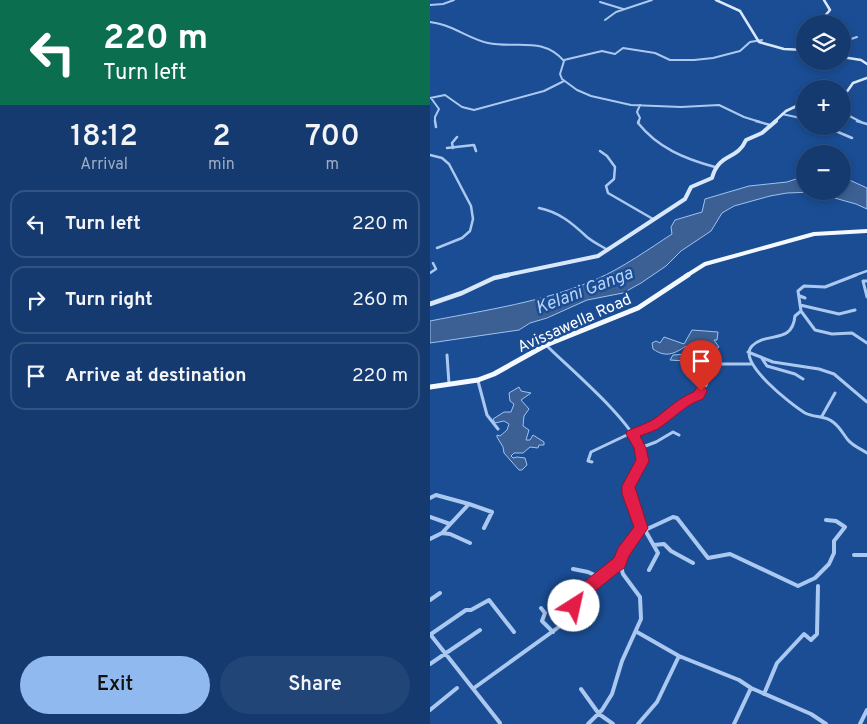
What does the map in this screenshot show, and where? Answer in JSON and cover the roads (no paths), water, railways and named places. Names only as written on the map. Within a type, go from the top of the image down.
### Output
[{"type":"main road","name":"Avissawella Road","points":[[430,387],[478,380],[494,374],[546,345],[638,308],[697,268],[715,261],[814,234],[867,231]]},
{"type":"street","points":[[430,5],[444,4],[454,0]]},
{"type":"street","points":[[605,20],[614,13],[652,0]]},
{"type":"street","points":[[716,0],[740,11],[749,23],[757,40],[777,48],[796,49]]},
{"type":"street","points":[[824,0],[830,10],[826,15]]},
{"type":"street","points":[[600,2],[624,9]]},
{"type":"street","points":[[430,22],[448,26],[458,32],[487,43],[539,45],[556,52],[564,60]]},
{"type":"street","points":[[851,39],[857,37]]},
{"type":"street","points":[[564,60],[602,51],[615,54],[623,48],[655,53],[670,60],[713,58],[740,50],[750,42],[762,40]]},
{"type":"street","points":[[851,58],[861,60],[867,64]]},
{"type":"street","points":[[564,60],[560,74],[564,81],[577,90],[591,96],[640,106],[681,107],[719,105],[744,117],[770,125]]},
{"type":"street","points":[[851,87],[867,78]]},
{"type":"street","points":[[436,127],[435,117],[438,109],[430,98],[445,95],[455,104],[467,110],[474,110],[544,91],[564,81]]},
{"type":"street","points":[[640,106],[637,112],[640,118],[638,123],[649,137],[673,154],[715,167]]},
{"type":"street","points":[[430,304],[462,293],[494,278],[587,259],[608,250],[685,199],[693,185],[712,178],[715,167],[724,158],[742,149],[746,140],[762,133],[782,114],[796,107]]},
{"type":"street","points":[[782,114],[796,117]]},
{"type":"street","points":[[851,118],[867,124]]},
{"type":"street","points":[[845,135],[852,138]]},
{"type":"street","points":[[453,148],[452,143],[457,137]]},
{"type":"street","points":[[447,148],[474,145],[476,151]]},
{"type":"street","points":[[600,151],[607,156],[615,167],[614,179],[606,186],[608,193],[620,202],[653,219]]},
{"type":"street","points":[[430,155],[442,158],[451,166],[452,173],[465,192],[473,216],[473,223],[468,232],[456,243],[437,248]]},
{"type":"street","points":[[539,208],[554,211],[579,228],[588,238],[608,250]]},
{"type":"street","points":[[430,273],[436,269],[433,262]]},
{"type":"street","points":[[867,271],[825,287],[804,286],[798,291],[801,311],[815,330],[832,334],[852,333],[867,343]]},
{"type":"street","points":[[867,280],[863,281],[867,297]]},
{"type":"street","points":[[800,296],[805,298]]},
{"type":"street","points":[[800,305],[839,314],[855,310]]},
{"type":"street","points":[[748,352],[753,345],[784,336],[794,326],[795,316],[801,311]]},
{"type":"street","points":[[546,345],[611,409],[640,448],[641,466],[628,486],[636,518],[658,553],[649,570]]},
{"type":"street","points":[[748,352],[773,362],[819,369],[834,374],[867,402]]},
{"type":"street","points":[[748,352],[752,364],[769,386],[808,414],[832,420],[848,440],[867,453]]},
{"type":"street","points":[[447,355],[449,384]]},
{"type":"street","points":[[761,357],[767,366],[795,374],[803,379]]},
{"type":"street","points":[[592,462],[588,461],[591,452],[657,423],[683,403],[699,396],[711,377],[713,364],[752,364]]},
{"type":"street","points":[[478,380],[487,415],[498,429]]},
{"type":"street","points":[[822,416],[835,393]]},
{"type":"street","points":[[640,448],[656,442],[673,432],[679,435]]},
{"type":"street","points":[[430,498],[434,495],[492,512],[484,528]]},
{"type":"street","points":[[430,539],[442,533],[469,504]]},
{"type":"street","points":[[430,517],[450,524]]},
{"type":"street","points":[[474,688],[567,621],[584,591],[620,562],[623,553],[643,529],[673,517],[677,518],[691,534],[696,545],[708,558],[712,559],[724,554],[730,554],[798,586],[811,581],[823,570],[834,554],[834,541],[845,527],[842,524],[826,520]]},
{"type":"street","points":[[442,533],[450,534],[470,543]]},
{"type":"street","points":[[654,545],[664,544],[693,563]]},
{"type":"street","points":[[854,555],[867,555]]},
{"type":"street","points":[[588,724],[599,714],[612,694],[623,659],[637,632],[642,602],[624,575],[620,562]]},
{"type":"street","points":[[573,569],[582,570],[600,577]]},
{"type":"street","points":[[764,694],[777,663],[804,634],[811,640],[817,634],[818,586]]},
{"type":"street","points":[[430,600],[440,593]]},
{"type":"street","points":[[500,723],[430,634],[466,610],[471,610],[490,600],[514,632]]},
{"type":"street","points":[[541,608],[545,613],[542,621],[553,632]]},
{"type":"street","points":[[430,664],[480,630]]},
{"type":"street","points":[[637,632],[679,656],[739,680],[751,688],[811,714],[826,724]]},
{"type":"street","points":[[638,724],[657,702],[679,656]]},
{"type":"street","points":[[430,710],[457,688]]},
{"type":"street","points":[[734,724],[751,688]]},
{"type":"street","points":[[581,689],[599,714],[613,724]]},
{"type":"street","points":[[860,724],[867,710]]},
{"type":"water","name":"Kelani Ganga","points":[[796,179],[796,193],[770,196],[734,206],[722,213],[711,231],[681,251],[666,266],[623,293],[587,300],[547,318],[530,323],[519,330],[430,343],[430,321],[515,304],[577,287],[616,269],[672,234],[671,227],[675,220],[702,212],[705,199],[749,186],[787,182]]},
{"type":"water","points":[[851,181],[867,188],[867,209],[842,200],[851,200]]},
{"type":"water","points":[[692,330],[718,332],[717,340],[714,340],[719,347],[711,351],[713,361],[704,364],[695,362],[693,358],[685,361],[670,360],[673,355],[690,354],[686,346],[670,354],[653,349],[652,343],[656,341],[660,343],[664,337],[684,344]]},
{"type":"water","points":[[519,387],[521,391],[531,393],[521,400],[529,409],[524,416],[523,426],[529,430],[526,440],[530,440],[533,435],[544,442],[544,445],[539,445],[538,448],[530,447],[523,453],[514,453],[511,456],[513,458],[525,458],[527,465],[522,470],[519,470],[504,453],[497,437],[497,435],[500,436],[507,430],[509,424],[504,421],[495,423],[493,419],[504,412],[511,412],[514,404],[510,401],[509,393]]}]
